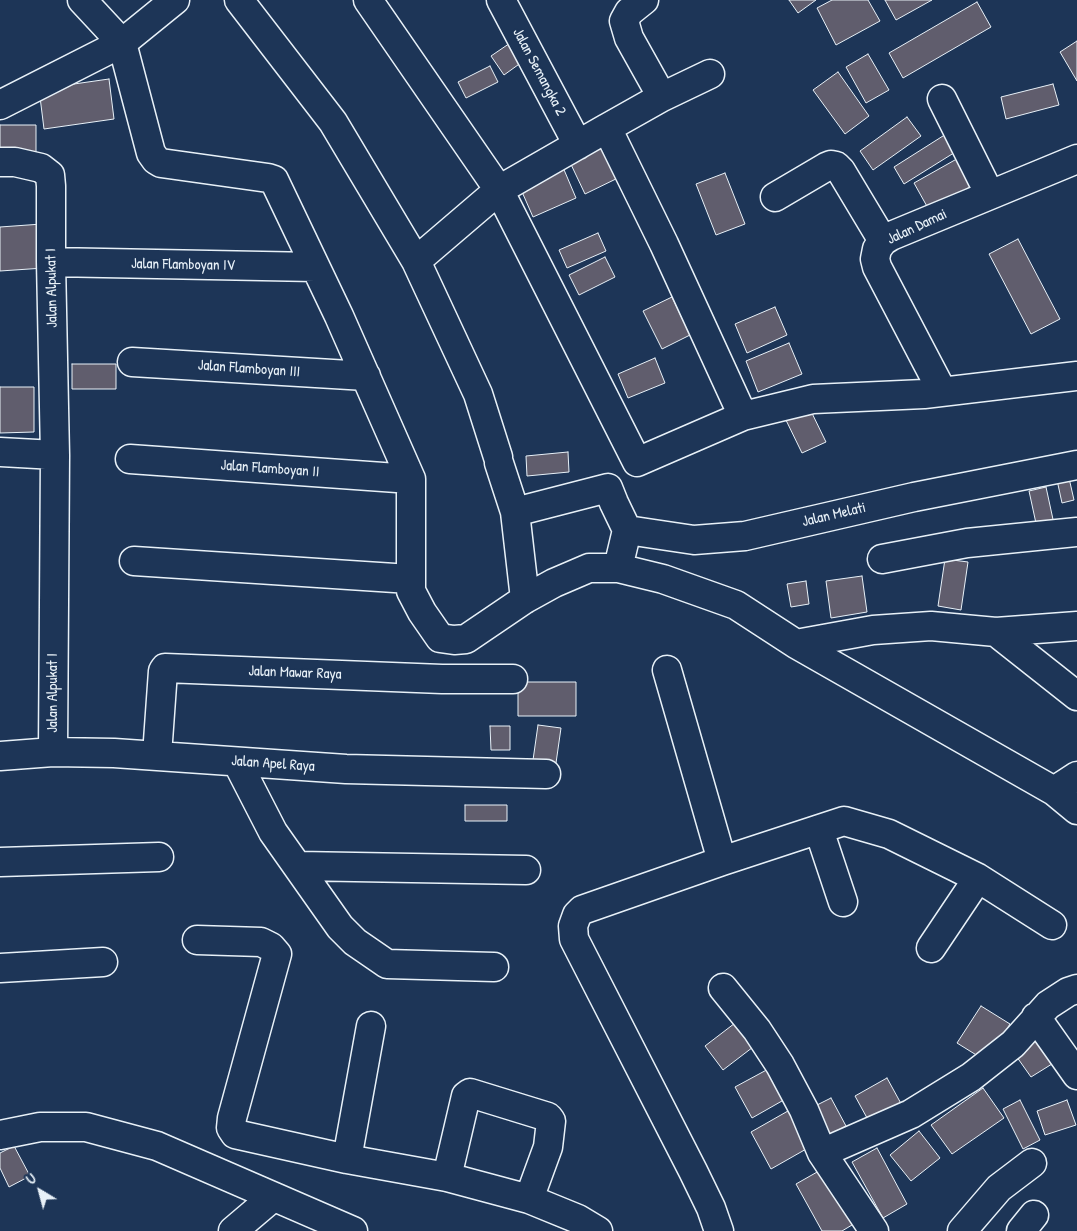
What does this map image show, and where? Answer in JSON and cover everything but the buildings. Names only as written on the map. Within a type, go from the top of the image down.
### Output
[{"type":"street","points":[[82,0],[122,43],[152,153],[156,160],[274,180],[340,316],[411,479],[411,592],[422,612],[453,638]]},
{"type":"street","points":[[3,98],[122,43],[175,0]]},
{"type":"street","points":[[239,0],[333,122],[416,261],[478,394],[514,512],[525,599]]},
{"type":"street","points":[[368,0],[499,190],[637,462],[743,416],[813,399],[924,394],[1077,376]]},
{"type":"street","name":"Jalan Semangka 2","points":[[500,0],[578,145]]},
{"type":"street","points":[[644,0],[629,12],[624,21],[629,38],[662,97]]},
{"type":"street","points":[[416,261],[499,190],[662,97],[710,74]]},
{"type":"street","points":[[942,99],[990,195]]},
{"type":"street","points":[[607,128],[664,244],[743,416]]},
{"type":"street","name":"Jalan Damai","points":[[942,391],[876,267],[877,249],[891,236],[1077,159]]},
{"type":"street","name":"Jalan Alpukat I","points":[[0,162],[15,162],[41,168],[50,174],[55,454],[53,752]]},
{"type":"street","points":[[775,197],[826,167],[836,166],[841,171],[883,242]]},
{"type":"street","name":"Jalan Flamboyan IV","points":[[51,262],[315,267]]},
{"type":"street","name":"Jalan Flamboyan III","points":[[132,362],[366,376]]},
{"type":"street","points":[[0,452],[55,454]]},
{"type":"street","name":"Jalan Flamboyan II","points":[[130,459],[411,479]]},
{"type":"street","name":"Jalan Melati","points":[[627,530],[694,540],[745,536],[914,497],[1077,465]]},
{"type":"street","points":[[514,512],[608,488],[627,530],[618,568]]},
{"type":"street","points":[[882,559],[967,543],[1077,532]]},
{"type":"street","points":[[134,561],[410,579]]},
{"type":"street","points":[[453,638],[493,620],[554,583],[589,568],[618,568],[664,579],[736,605],[796,644],[1054,791],[1077,810]]},
{"type":"street","points":[[796,644],[873,630],[931,626],[996,632],[1077,626]]},
{"type":"street","points":[[996,632],[1077,696]]},
{"type":"street","points":[[442,679],[453,638]]},
{"type":"street","name":"Jalan Mawar Raya","points":[[157,756],[163,671],[165,668],[442,679],[513,679]]},
{"type":"street","points":[[667,670],[722,861]]},
{"type":"street","name":"Jalan Apel Raya","points":[[0,756],[53,752],[157,756],[346,769],[546,774]]},
{"type":"street","points":[[237,762],[273,832],[340,927],[355,942],[387,964],[494,967]]},
{"type":"street","points":[[1054,791],[1077,776]]},
{"type":"street","points":[[719,1231],[711,1208],[693,1171],[574,939],[572,933],[575,920],[582,910],[844,821],[889,834],[978,878],[1052,925]]},
{"type":"street","points":[[819,830],[842,902]]},
{"type":"street","points":[[0,862],[159,857]]},
{"type":"street","points":[[298,866],[526,870]]},
{"type":"street","points":[[931,948],[978,878]]},
{"type":"street","points":[[197,940],[261,942],[271,947],[277,954],[232,1118],[231,1128],[235,1134],[347,1159],[447,1177],[529,1199],[588,1225]]},
{"type":"street","points":[[0,968],[103,962]]},
{"type":"street","points":[[723,988],[757,1030],[780,1065],[804,1110],[822,1153],[874,1231]]},
{"type":"street","points":[[822,1153],[911,1114],[971,1077],[1008,1049],[1048,1005],[1068,992],[1077,989]]},
{"type":"street","points":[[1036,1017],[1077,1075]]},
{"type":"street","points":[[347,1159],[371,1026]]},
{"type":"street","points":[[447,1177],[466,1096],[470,1093],[548,1117],[551,1121],[548,1148],[529,1199]]},
{"type":"street","points":[[0,1135],[40,1127],[86,1127],[157,1146],[353,1231]]},
{"type":"street","points":[[962,1231],[999,1188],[1032,1163]]},
{"type":"street","points":[[234,1231],[274,1197]]}]
